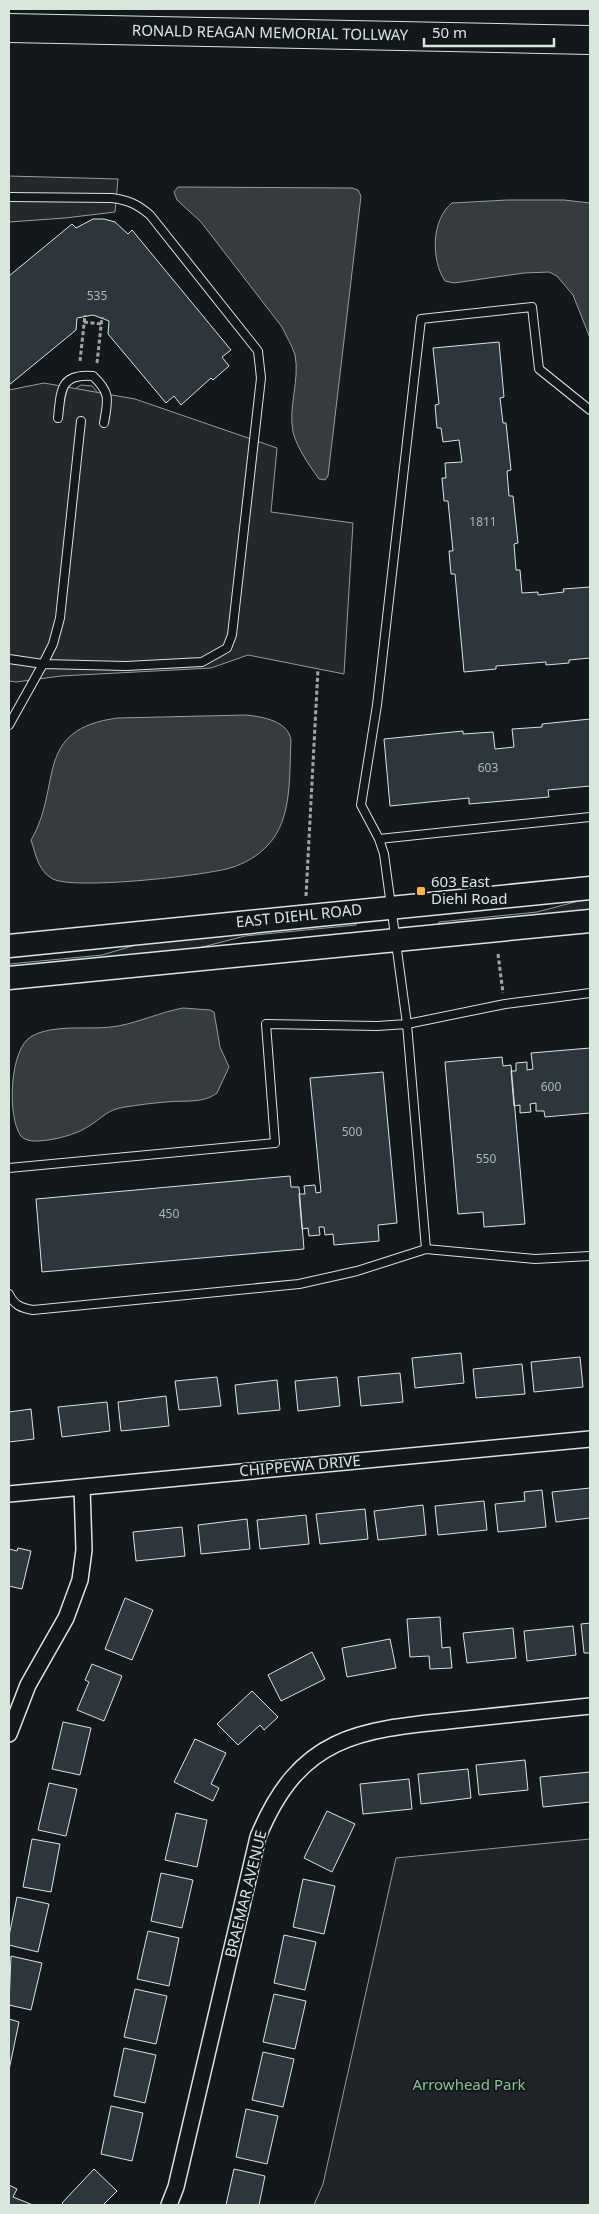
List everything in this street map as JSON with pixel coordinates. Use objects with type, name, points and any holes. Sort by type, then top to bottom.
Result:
[{"type":"highway","name":"RONALD REAGAN MEMORIAL TOLLWAY","points":[[9,28],[590,40]]},
{"type":"street","name":"EAST DIEHL ROAD","points":[[9,946],[590,888]]},
{"type":"street","points":[[9,978],[590,921]]},
{"type":"street","name":"CHIPPEWA DRIVE","points":[[9,1494],[590,1439]]},
{"type":"street","points":[[9,1734],[28,1685],[66,1618],[80,1580],[84,1550],[82,1487]]},
{"type":"street","name":"BRAEMAR AVENUE","points":[[169,2205],[176,2187],[258,1836],[269,1810],[292,1778],[318,1755],[339,1742],[359,1734],[393,1726],[590,1706]]},
{"type":"lane","points":[[9,197],[112,198],[136,204],[150,215],[251,341],[258,351],[261,361],[261,378],[232,634],[227,648],[202,662],[126,666],[43,664],[9,659]]},
{"type":"lane","points":[[426,1249],[398,940],[384,854],[379,839],[361,805],[376,705],[421,319],[532,307],[539,369],[590,410]]},
{"type":"lane","points":[[58,418],[61,393],[66,382],[77,374],[93,376],[102,385],[108,396],[104,423]]},
{"type":"lane","points":[[9,725],[54,644],[62,604],[81,421]]},
{"type":"lane","points":[[379,839],[590,817]]},
{"type":"lane","points":[[9,1168],[275,1143],[266,1024],[377,1026],[407,1024],[505,1004],[590,993]]},
{"type":"lane","points":[[9,1294],[13,1302],[22,1308],[33,1310],[299,1284],[357,1271],[426,1249],[535,1260],[590,1256]]},
{"type":"path","points":[[80,361],[85,315]]},
{"type":"path","points":[[97,363],[102,317]]},
{"type":"path","points":[[84,322],[101,324]]},
{"type":"path","points":[[306,896],[318,669]]},
{"type":"path","points":[[498,954],[504,998]]},
{"type":"green space","points":[[81,385],[92,386],[99,394],[75,389]]},
{"type":"green space","points":[[590,898],[590,911],[438,926],[439,922],[537,912]]},
{"type":"green space","points":[[356,920],[356,925],[245,936],[187,951],[9,969],[9,964],[102,955],[149,941]]},
{"type":"green space","name":"Arrowhead Park","points":[[590,1839],[590,2205],[314,2205],[323,2184],[396,1858]]},
{"type":"shaded area","points":[[9,176],[118,179],[115,212],[9,222]]},
{"type":"shaded area","points":[[178,187],[352,188],[358,190],[361,196],[328,476],[325,480],[319,479],[311,468],[300,450],[293,432],[292,413],[296,364],[295,355],[282,327],[201,222],[177,200],[174,192]]},
{"type":"shaded area","points":[[507,200],[564,200],[590,203],[590,338],[573,295],[557,276],[549,272],[524,273],[454,283],[445,281],[437,262],[435,240],[440,219],[445,210],[452,203]]},
{"type":"shaded area","points":[[44,383],[135,399],[277,448],[271,512],[353,523],[344,674],[248,655],[211,668],[61,676],[16,682],[9,681],[9,390]]},
{"type":"shaded area","points":[[247,715],[280,724],[285,728],[291,740],[286,809],[276,834],[260,853],[246,862],[230,868],[194,875],[139,881],[65,882],[53,879],[44,872],[38,862],[31,840],[46,800],[54,763],[61,747],[73,734],[91,724],[118,718]]},
{"type":"shaded area","points":[[183,1008],[214,1012],[220,1047],[229,1067],[217,1093],[206,1099],[119,1108],[109,1112],[84,1129],[58,1138],[34,1141],[27,1140],[21,1136],[14,1114],[12,1100],[13,1084],[19,1054],[24,1043],[32,1036],[63,1028],[118,1026]]},
{"type":"building","points":[[93,219],[115,222],[128,234],[132,230],[231,350],[222,357],[229,366],[213,380],[211,378],[181,405],[174,396],[166,403],[108,334],[109,321],[93,315],[77,318],[76,330],[9,385],[9,276],[72,224],[76,228]]},
{"type":"building","points":[[499,342],[504,397],[500,398],[503,423],[506,423],[511,470],[507,471],[509,496],[513,496],[518,543],[514,544],[516,570],[520,570],[522,593],[538,592],[538,595],[564,592],[563,589],[590,587],[590,658],[569,660],[569,663],[546,665],[546,662],[496,666],[496,669],[464,672],[455,574],[451,574],[449,551],[453,551],[448,501],[444,501],[442,478],[446,478],[445,463],[462,462],[459,440],[443,442],[441,428],[437,428],[435,405],[439,404],[433,348]]},
{"type":"building","points":[[590,719],[590,786],[548,790],[549,797],[469,804],[469,798],[390,806],[384,739],[463,731],[463,734],[493,732],[495,749],[514,747],[512,729],[542,727],[542,724]]},
{"type":"building","points":[[590,1048],[590,1113],[545,1117],[544,1111],[536,1111],[536,1103],[530,1104],[531,1112],[520,1113],[520,1105],[514,1106],[511,1071],[516,1071],[516,1063],[527,1062],[527,1070],[533,1069],[531,1053]]},
{"type":"building","points":[[502,1057],[503,1066],[511,1065],[525,1224],[484,1227],[483,1212],[458,1214],[445,1062]]},
{"type":"building","points":[[383,1072],[397,1223],[378,1225],[379,1241],[334,1245],[333,1234],[325,1235],[324,1227],[319,1227],[320,1235],[309,1236],[308,1228],[302,1229],[299,1194],[305,1194],[304,1186],[315,1185],[316,1193],[321,1192],[310,1078]]},
{"type":"building","points":[[290,1176],[291,1187],[299,1187],[304,1249],[42,1272],[36,1199]]},
{"type":"building","points":[[461,1353],[464,1383],[415,1388],[412,1358]]},
{"type":"building","points":[[580,1357],[583,1387],[534,1392],[531,1362]]},
{"type":"building","points":[[522,1364],[525,1394],[476,1398],[473,1369]]},
{"type":"building","points":[[400,1373],[403,1402],[361,1406],[358,1377]]},
{"type":"building","points":[[217,1377],[221,1406],[179,1410],[175,1381]]},
{"type":"building","points":[[337,1377],[340,1406],[298,1411],[295,1381]]},
{"type":"building","points":[[277,1380],[280,1410],[238,1414],[235,1385]]},
{"type":"building","points":[[166,1396],[169,1426],[121,1431],[118,1402]]},
{"type":"building","points":[[107,1402],[110,1431],[62,1437],[58,1407]]},
{"type":"building","points":[[31,1409],[34,1439],[9,1442],[9,1412]]},
{"type":"building","points":[[590,1488],[590,1518],[556,1522],[552,1492]]},
{"type":"building","points":[[542,1490],[546,1527],[498,1532],[495,1504],[525,1501],[524,1492]]},
{"type":"building","points":[[484,1501],[487,1530],[438,1535],[435,1506]]},
{"type":"building","points":[[423,1505],[426,1535],[378,1540],[374,1511]]},
{"type":"building","points":[[365,1509],[368,1539],[320,1544],[316,1514]]},
{"type":"building","points":[[306,1515],[309,1544],[260,1549],[257,1520]]},
{"type":"building","points":[[247,1519],[250,1549],[201,1554],[198,1525]]},
{"type":"building","points":[[182,1527],[185,1556],[136,1561],[133,1532]]},
{"type":"building","points":[[18,1548],[31,1551],[22,1589],[9,1586],[9,1549],[17,1551]]},
{"type":"building","points":[[125,1598],[153,1610],[132,1660],[105,1649]]},
{"type":"building","points":[[440,1617],[442,1648],[450,1647],[452,1668],[430,1669],[429,1656],[410,1657],[407,1619]]},
{"type":"building","points":[[590,1623],[590,1653],[584,1653],[581,1624]]},
{"type":"building","points":[[573,1626],[576,1655],[527,1661],[524,1631]]},
{"type":"building","points":[[513,1628],[516,1658],[467,1663],[463,1633]]},
{"type":"building","points":[[390,1639],[396,1668],[347,1677],[342,1648]]},
{"type":"building","points":[[312,1652],[325,1679],[281,1701],[268,1675]]},
{"type":"building","points":[[92,1664],[122,1676],[104,1721],[77,1710],[89,1682],[85,1680]]},
{"type":"building","points":[[252,1691],[278,1717],[264,1730],[260,1725],[238,1745],[217,1724]]},
{"type":"building","points":[[63,1722],[91,1728],[80,1775],[52,1769]]},
{"type":"building","points":[[195,1739],[226,1753],[211,1784],[219,1788],[213,1801],[174,1782]]},
{"type":"building","points":[[525,1760],[528,1790],[479,1795],[476,1765]]},
{"type":"building","points":[[468,1769],[471,1798],[421,1804],[418,1774]]},
{"type":"building","points":[[590,1772],[590,1802],[543,1807],[540,1777]]},
{"type":"building","points":[[409,1779],[412,1809],[363,1814],[360,1784]]},
{"type":"building","points":[[49,1783],[77,1789],[66,1836],[38,1830]]},
{"type":"building","points":[[327,1811],[355,1824],[332,1872],[304,1858]]},
{"type":"building","points":[[176,1813],[207,1820],[197,1867],[165,1860]]},
{"type":"building","points":[[32,1839],[60,1844],[51,1892],[23,1887]]},
{"type":"building","points":[[161,1873],[193,1880],[182,1928],[151,1921]]},
{"type":"building","points":[[303,1879],[335,1886],[324,1934],[293,1927]]},
{"type":"building","points":[[17,1897],[49,1904],[38,1952],[9,1945]]},
{"type":"building","points":[[148,1931],[179,1938],[169,1986],[137,1979]]},
{"type":"building","points":[[284,1935],[316,1942],[305,1990],[274,1983]]},
{"type":"building","points":[[11,1956],[42,1963],[31,2010],[9,2005]]},
{"type":"building","points":[[135,1989],[167,1996],[156,2044],[124,2037]]},
{"type":"building","points":[[274,1994],[306,2001],[295,2049],[263,2042]]},
{"type":"building","points":[[9,2019],[19,2022],[9,2070]]},
{"type":"building","points":[[124,2048],[156,2055],[145,2103],[114,2096]]},
{"type":"building","points":[[263,2052],[294,2059],[283,2107],[252,2100]]},
{"type":"building","points":[[111,2106],[143,2113],[132,2161],[101,2154]]},
{"type":"building","points":[[246,2109],[278,2116],[267,2164],[236,2157]]},
{"type":"building","points":[[94,2169],[117,2191],[103,2205],[64,2205],[62,2203]]},
{"type":"building","points":[[234,2169],[265,2176],[259,2205],[226,2205]]},
{"type":"building","points":[[9,2185],[17,2189],[13,2197],[33,2205],[9,2205]]},
{"type":"place","name":"603 East Diehl Road","points":[[421,891]]}]
